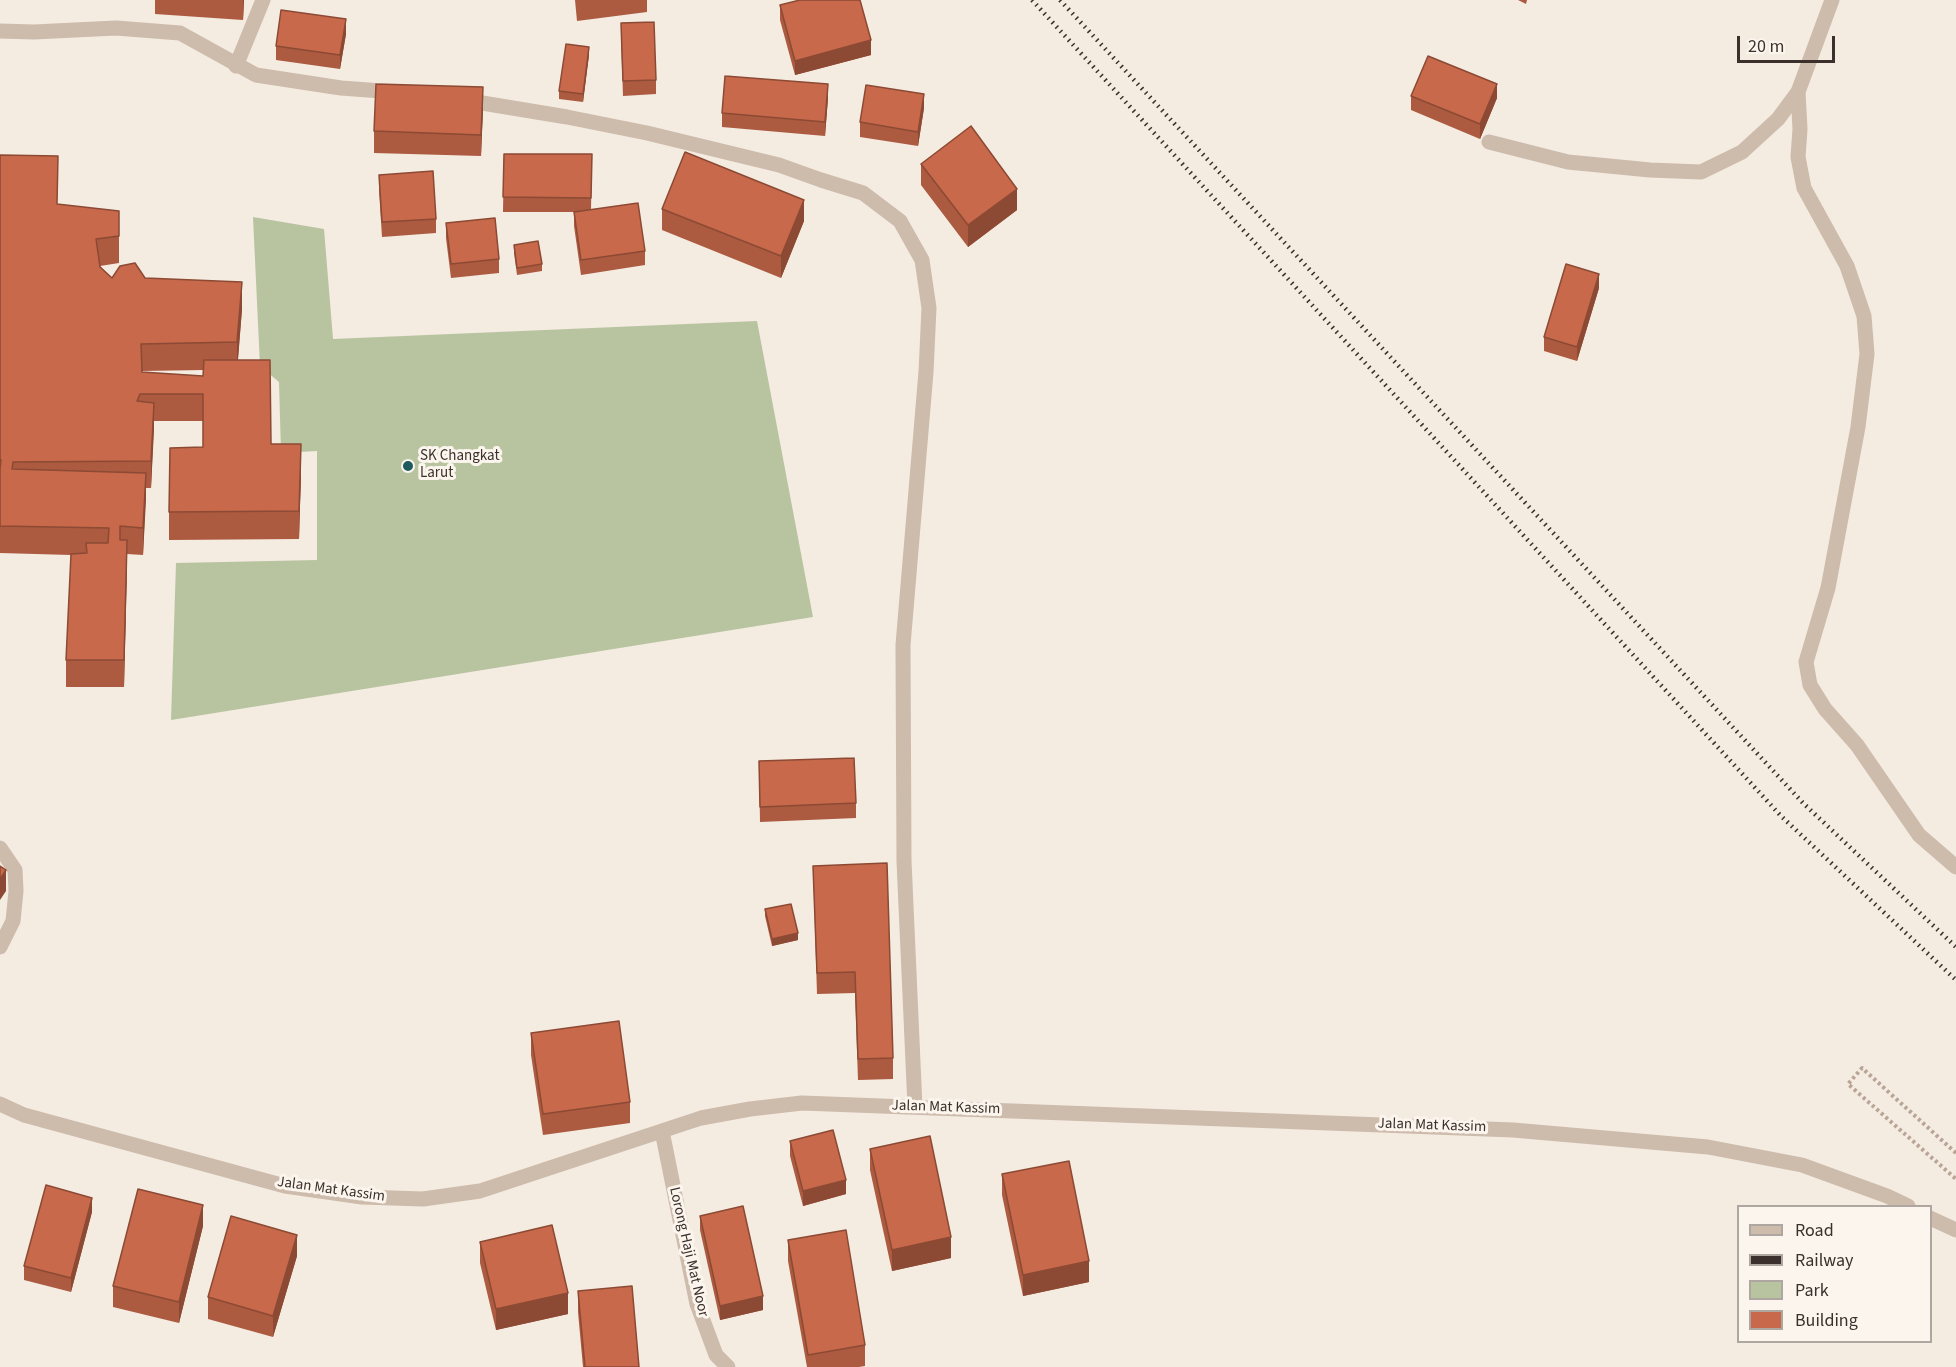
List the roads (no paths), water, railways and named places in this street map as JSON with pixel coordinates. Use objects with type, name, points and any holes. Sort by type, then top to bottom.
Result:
[{"type":"street","points":[[236,66],[263,0]]},
{"type":"street","points":[[1490,142],[1568,162],[1650,170],[1701,172],[1742,152],[1778,119],[1798,92],[1832,0]]},
{"type":"street","points":[[0,31],[34,32],[116,28],[180,33],[256,75],[293,82],[414,94]]},
{"type":"street","points":[[1798,92],[1800,129],[1798,157],[1804,188],[1847,266],[1864,316],[1867,354],[1858,427],[1828,588],[1806,662],[1810,685],[1825,710],[1857,745],[1919,835],[1956,867]]},
{"type":"street","points":[[446,98],[498,105],[647,133],[779,165],[863,193],[900,221],[922,260],[929,308],[903,645],[904,861],[915,1107]]},
{"type":"street","points":[[0,848],[15,870],[16,891],[13,921],[0,947]]},
{"type":"street","name":"Jalan Mat Kassim","points":[[0,1104],[24,1115],[285,1186],[362,1197],[423,1199],[480,1191],[700,1118],[802,1103],[1513,1130],[1708,1147],[1802,1165],[1906,1205]]},
{"type":"street","name":"Lorong Haji Mat Noor","points":[[662,1131],[697,1304],[716,1355],[728,1367]]},
{"type":"street","points":[[1932,1219],[1956,1230]]},
{"type":"railway","points":[[1032,0],[1781,816],[1956,980]]},
{"type":"railway","points":[[1060,0],[1803,803],[1956,947]]},
{"type":"place","name":"SK Changkat Larut","points":[[408,466]]}]
